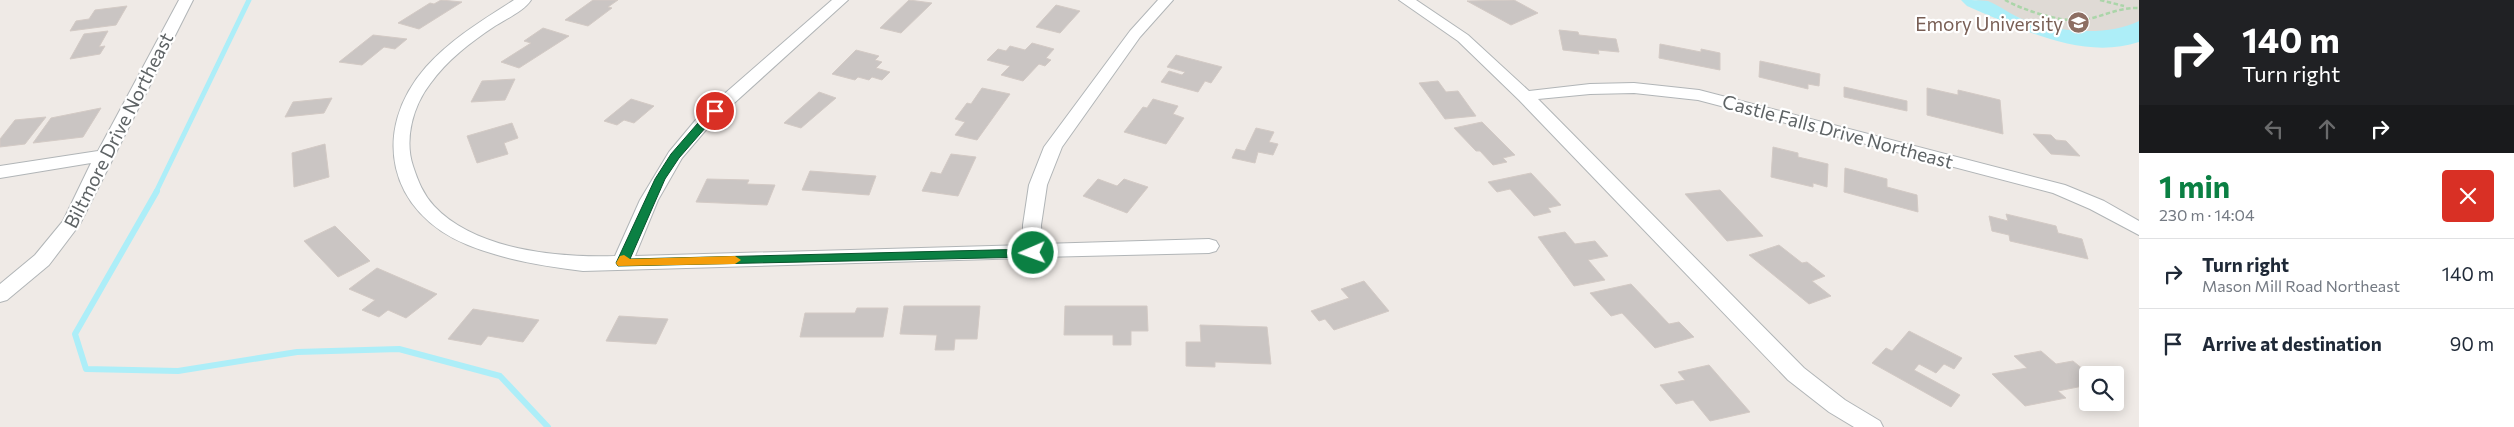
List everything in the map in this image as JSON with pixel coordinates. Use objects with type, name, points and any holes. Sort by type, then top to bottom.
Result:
[{"type":"street","name":"Biltmore Drive Northeast","points":[[0,295],[42,260],[61,239],[71,224],[104,156],[186,0]]},
{"type":"street","points":[[524,0],[457,47],[423,82],[411,101],[403,123],[400,146],[404,171],[413,192],[428,211],[451,228],[486,245],[516,255],[583,264],[1033,253],[1208,246]]},
{"type":"street","points":[[622,263],[649,200],[675,156],[705,120],[842,0]]},
{"type":"street","points":[[1033,253],[1032,225],[1038,185],[1053,147],[1135,34],[1166,0]]},
{"type":"street","points":[[1406,0],[1463,38],[1525,96],[1796,374],[1837,406],[1872,427]]},
{"type":"street","name":"Castle Falls Drive Northeast","points":[[1525,96],[1610,86],[1659,88],[1699,95],[2059,189],[2097,205],[2139,230]]},
{"type":"street","points":[[0,172],[104,156]]},
{"type":"path","points":[[2005,0],[2038,15],[2081,21],[2115,12],[2124,6]]},
{"type":"path","points":[[2100,0],[2139,8]]},
{"type":"shaded area","name":"Emory University","points":[[1976,0],[2139,0],[2139,33],[2058,34]]},
{"type":"water","points":[[1961,0],[1988,1],[2022,19],[2065,30],[2097,31],[2126,26],[2139,21],[2139,42],[2117,47],[2073,45],[2008,24],[1967,6]]},
{"type":"building","points":[[441,0],[462,2],[419,29],[398,23],[430,3],[434,4]]},
{"type":"building","points":[[593,0],[618,0],[608,7],[612,8],[588,26],[565,20]]},
{"type":"building","points":[[909,0],[932,3],[901,33],[880,28]]},
{"type":"building","points":[[1514,0],[1538,13],[1511,25],[1467,1]]},
{"type":"building","points":[[1056,5],[1080,11],[1060,33],[1036,27]]},
{"type":"building","points":[[127,6],[116,25],[70,31],[76,21],[89,19],[95,10]]},
{"type":"building","points":[[543,28],[569,36],[519,68],[501,62],[531,43],[524,41]]},
{"type":"building","points":[[1559,30],[1578,32],[1579,35],[1616,39],[1619,52],[1598,50],[1599,54],[1563,50]]},
{"type":"building","points":[[108,31],[99,47],[105,46],[100,54],[70,59],[84,34]]},
{"type":"building","points":[[373,35],[407,39],[395,49],[384,47],[362,65],[339,62]]},
{"type":"building","points":[[1032,43],[1054,49],[1046,58],[1051,60],[1045,66],[1039,64],[1023,81],[1001,75],[1010,66],[987,60],[998,49],[1006,51],[1010,46],[1025,50]]},
{"type":"building","points":[[1660,44],[1701,52],[1701,49],[1720,53],[1720,70],[1659,58]]},
{"type":"building","points":[[856,50],[879,56],[875,60],[882,62],[876,68],[890,72],[882,80],[872,77],[869,80],[858,77],[855,80],[832,74]]},
{"type":"building","points":[[1176,55],[1222,67],[1211,83],[1205,81],[1198,92],[1161,82],[1169,71],[1182,75],[1185,72],[1167,67]]},
{"type":"building","points":[[1760,61],[1820,74],[1819,86],[1808,84],[1808,89],[1759,77]]},
{"type":"building","points":[[515,79],[505,100],[471,102],[482,81]]},
{"type":"building","points":[[1438,81],[1446,92],[1458,91],[1476,116],[1445,119],[1419,83]]},
{"type":"building","points":[[1844,87],[1907,101],[1907,111],[1844,97]]},
{"type":"building","points":[[982,88],[1010,94],[977,140],[955,135],[965,122],[955,119],[967,103],[971,104]]},
{"type":"building","points":[[1927,88],[1958,95],[1958,90],[2000,100],[2003,134],[1927,115]]},
{"type":"building","points":[[819,92],[836,98],[801,128],[784,123]]},
{"type":"building","points":[[332,98],[324,113],[285,117],[293,102]]},
{"type":"building","points":[[631,99],[654,106],[634,123],[624,120],[617,125],[604,121]]},
{"type":"building","points":[[1153,99],[1178,106],[1173,114],[1184,118],[1166,144],[1124,132],[1143,107],[1147,108]]},
{"type":"building","points":[[101,108],[83,137],[33,143],[51,118]]},
{"type":"building","points":[[46,117],[25,144],[0,147],[0,139],[15,120]]},
{"type":"building","points":[[1482,122],[1515,155],[1503,158],[1507,162],[1493,165],[1480,151],[1476,151],[1454,128]]},
{"type":"building","points":[[512,123],[518,138],[504,143],[508,154],[477,163],[467,136]]},
{"type":"building","points":[[1256,128],[1274,132],[1269,142],[1278,144],[1273,155],[1258,152],[1255,163],[1232,158],[1236,149],[1245,151]]},
{"type":"building","points":[[2033,134],[2051,135],[2056,140],[2066,141],[2080,156],[2051,154]]},
{"type":"building","points":[[325,144],[329,177],[294,187],[292,153]]},
{"type":"building","points":[[1773,147],[1798,153],[1798,157],[1828,164],[1827,187],[1813,183],[1813,187],[1771,177]]},
{"type":"building","points":[[951,154],[976,157],[958,196],[922,191],[931,172],[941,174]]},
{"type":"building","points":[[1845,168],[1887,179],[1887,187],[1917,195],[1918,212],[1844,192]]},
{"type":"building","points":[[810,171],[876,176],[869,195],[802,190]]},
{"type":"building","points":[[1531,173],[1561,205],[1548,208],[1551,212],[1534,216],[1510,189],[1497,192],[1488,182]]},
{"type":"building","points":[[707,179],[749,180],[747,184],[775,185],[767,205],[696,202]]},
{"type":"building","points":[[1098,179],[1117,186],[1124,179],[1148,187],[1127,213],[1083,196]]},
{"type":"building","points":[[1720,190],[1763,236],[1727,241],[1685,194]]},
{"type":"building","points":[[2006,214],[2056,226],[2058,233],[2082,239],[2088,259],[2010,241],[2009,235],[1992,231],[1989,216],[2008,221]]},
{"type":"building","points":[[335,226],[370,261],[338,277],[304,241]]},
{"type":"building","points":[[1565,232],[1575,244],[1595,241],[1608,256],[1588,260],[1605,280],[1574,286],[1538,237]]},
{"type":"building","points":[[1779,245],[1802,263],[1807,262],[1825,276],[1812,281],[1831,296],[1809,304],[1749,255]]},
{"type":"building","points":[[377,268],[437,294],[406,318],[388,310],[379,317],[362,310],[375,300],[349,289]]},
{"type":"building","points":[[1364,281],[1389,311],[1334,330],[1325,319],[1319,321],[1311,311],[1349,298],[1341,289]]},
{"type":"building","points":[[1631,284],[1669,324],[1679,322],[1694,337],[1655,348],[1622,313],[1611,316],[1590,293]]},
{"type":"building","points":[[904,306],[980,306],[977,339],[955,339],[954,350],[935,350],[937,335],[900,334]]},
{"type":"building","points":[[1065,306],[1147,306],[1148,331],[1131,331],[1131,345],[1113,345],[1113,335],[1064,335]]},
{"type":"building","points":[[857,308],[888,308],[883,337],[800,337],[805,313],[855,313]]},
{"type":"building","points":[[473,309],[539,320],[523,342],[488,336],[481,345],[448,339]]},
{"type":"building","points":[[619,316],[668,319],[656,344],[606,341]]},
{"type":"building","points":[[1200,325],[1267,327],[1271,364],[1215,362],[1215,367],[1186,366],[1186,342],[1201,342]]},
{"type":"building","points":[[1909,331],[1962,358],[1954,369],[1944,364],[1936,373],[1919,364],[1914,370],[1960,395],[1951,407],[1872,363],[1886,348],[1892,351]]},
{"type":"building","points":[[2041,351],[2056,364],[2073,361],[2079,366],[2079,387],[2058,391],[2066,398],[2025,406],[1992,374],[2027,368],[2014,356]]},
{"type":"building","points":[[1709,365],[1750,412],[1710,421],[1693,400],[1676,404],[1660,385],[1685,380],[1678,372]]},
{"type":"waterway","points":[[156,192],[249,0]]},
{"type":"waterway","points":[[157,191],[75,334],[86,369],[178,371],[297,352],[399,349],[500,376],[548,427]]},
{"type":"slow traffic","points":[[624,259],[622,263],[735,260]]},
{"type":"place","name":"Emory University","points":[[2079,23]]},
{"type":"route","points":[[715,111],[675,156],[660,179],[622,263],[1033,253]]}]
